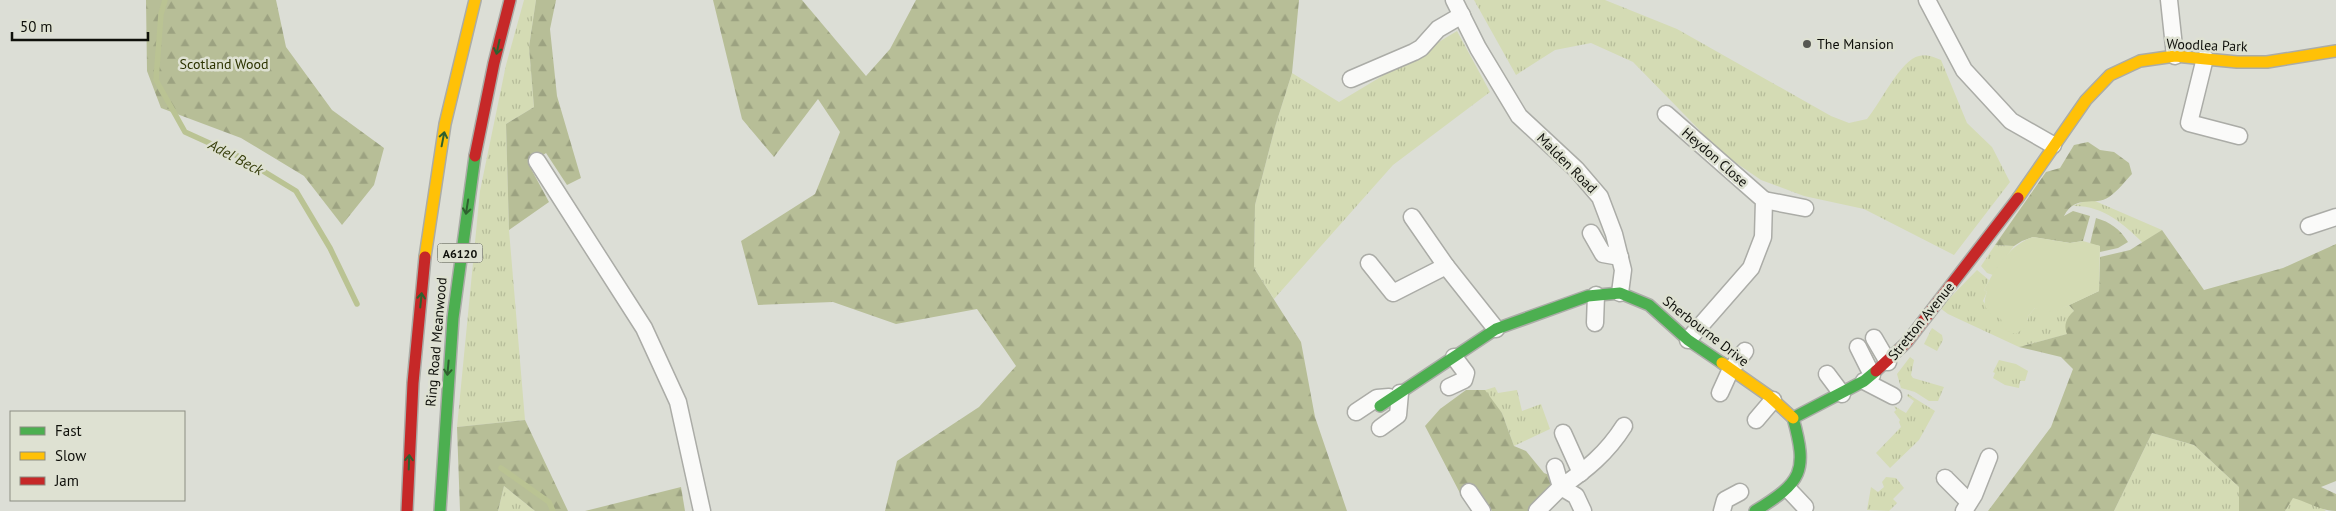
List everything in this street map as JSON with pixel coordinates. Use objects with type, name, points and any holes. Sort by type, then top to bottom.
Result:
[{"type":"main road","name":"Ring Road Meanwood","points":[[407,511],[410,413],[424,272],[442,140],[475,0]]},
{"type":"main road","name":"Ring Road Meanwood","points":[[440,511],[443,434],[456,282],[476,151],[510,0]]},
{"type":"main road","name":"Woodlea Park","points":[[2053,145],[2086,100],[2110,75],[2140,61],[2175,56],[2267,62],[2336,52]]},
{"type":"main road","name":"Stretton Avenue","points":[[1793,418],[1842,394],[1868,378],[1888,362],[1907,342],[2006,215],[2053,145]]},
{"type":"main road","name":"Sherbourne Drive","points":[[1390,398],[1496,329],[1543,314],[1588,296],[1620,293],[1649,305],[1688,340],[1773,400],[1793,418]]},
{"type":"main road","points":[[1755,511],[1775,506],[1789,490],[1800,472],[1802,450],[1793,418]]},
{"type":"street","points":[[1927,0],[1964,70],[2011,121],[2053,145]]},
{"type":"street","points":[[2169,0],[2175,56]]},
{"type":"street","points":[[1351,79],[1421,48],[1458,7]]},
{"type":"street","name":"Malden Road","points":[[1458,7],[1478,48],[1519,116],[1576,169],[1600,197],[1623,270],[1620,293]]},
{"type":"street","points":[[2205,58],[2189,123],[2239,136]]},
{"type":"street","name":"Heydon Close","points":[[1666,114],[1764,200]]},
{"type":"street","points":[[537,161],[644,328],[678,402],[702,511]]},
{"type":"street","points":[[1688,340],[1751,268],[1763,237],[1764,200],[1805,208]]},
{"type":"street","points":[[1412,217],[1446,266],[1496,329]]},
{"type":"street","points":[[2309,226],[2336,217]]},
{"type":"street","points":[[1591,233],[1603,254],[1620,256]]},
{"type":"street","points":[[1369,263],[1393,293],[1446,266]]},
{"type":"street","points":[[1595,323],[1596,295]]},
{"type":"street","points":[[1874,338],[1888,362]]},
{"type":"street","points":[[1858,347],[1868,378],[1893,396]]},
{"type":"street","points":[[1720,393],[1730,371],[1745,351]]},
{"type":"street","points":[[1449,387],[1464,380],[1466,373],[1454,357]]},
{"type":"street","points":[[1827,374],[1842,394]]},
{"type":"street","points":[[1356,412],[1378,398],[1390,398],[1398,415],[1380,428]]},
{"type":"street","points":[[1756,420],[1773,400]]},
{"type":"street","points":[[1537,511],[1561,487],[1581,473],[1611,446],[1624,426]]},
{"type":"street","points":[[1563,433],[1581,473]]},
{"type":"street","points":[[1945,478],[1967,507],[1989,456]]},
{"type":"street","points":[[1555,467],[1561,487],[1576,496],[1583,511]]},
{"type":"street","points":[[1789,490],[1805,507]]},
{"type":"street","points":[[1722,511],[1725,500],[1740,492]]},
{"type":"green space","name":"Scotland Wood","points":[[146,0],[276,0],[286,47],[332,110],[384,148],[374,185],[342,225],[304,176],[241,138],[161,108],[147,71]]},
{"type":"green space","points":[[524,0],[536,0],[529,47],[534,107],[506,124],[509,230],[525,420],[457,427],[480,191],[506,65]]},
{"type":"green space","points":[[536,0],[556,0],[550,29],[557,96],[581,178],[567,185],[546,153],[529,165],[549,202],[509,230],[506,124],[534,107],[529,47]]},
{"type":"green space","points":[[713,0],[802,0],[866,76],[890,49],[916,0],[1299,0],[1292,73],[1275,127],[1255,205],[1254,268],[1301,342],[1315,417],[1347,511],[885,511],[897,461],[979,407],[1016,366],[977,309],[896,324],[833,302],[758,305],[741,241],[815,194],[840,132],[818,99],[774,157],[742,119]]},
{"type":"green space","points":[[1474,0],[1605,0],[1677,29],[1831,116],[1849,123],[1867,119],[1898,73],[1912,59],[1922,55],[1933,57],[1941,60],[1967,123],[1992,147],[2010,182],[1954,255],[1864,209],[1804,196],[1761,180],[1723,154],[1633,62],[1591,43],[1555,50],[1516,75]]},
{"type":"green space","points":[[1457,31],[1490,92],[1393,165],[1274,299],[1254,268],[1255,205],[1275,127],[1292,73],[1339,102]]},
{"type":"green space","points":[[2088,142],[2100,150],[2114,152],[2129,163],[2132,174],[2104,200],[2080,203],[2069,209],[2064,216],[2073,211],[2090,216],[2083,241],[2070,243],[2033,237],[2014,246],[1995,245],[2046,172],[2060,168],[2074,145]]},
{"type":"green space","points":[[2087,200],[2095,201],[2162,230],[2143,243],[2128,229],[2103,212],[2073,206]]},
{"type":"green space","points":[[2096,218],[2106,222],[2122,233],[2128,242],[2118,248],[2100,252],[2100,246],[2090,244]]},
{"type":"green space","points":[[2162,230],[2204,290],[2283,268],[2336,244],[2336,481],[2321,487],[2336,494],[2336,511],[2320,508],[2293,498],[2285,511],[2239,511],[2239,487],[2194,445],[2152,433],[2114,511],[1988,511],[2051,427],[2073,369],[2061,357],[2019,347],[2067,334],[2066,321],[2074,311],[2069,305],[2099,291],[2100,257],[2130,250]]},
{"type":"green space","points":[[2033,237],[2070,243],[2083,241],[2100,246],[2099,291],[2059,310],[2049,312],[2035,308],[2028,316],[2027,326],[2016,334],[2006,329],[2001,319],[1986,309],[1985,297],[1987,292],[1984,290],[1998,266],[2010,252],[2024,241]]},
{"type":"green space","points":[[1995,245],[2014,246],[1993,275],[1987,273],[1981,266]]},
{"type":"green space","points":[[1977,270],[1989,280],[1984,290],[1987,292],[1983,301],[1997,316],[2007,319],[2028,320],[2028,316],[2035,308],[2055,310],[2069,305],[2074,311],[2068,334],[2019,347],[1948,314],[1940,308]]},
{"type":"green space","points":[[1932,328],[1942,335],[1943,340],[1937,351],[1924,344]]},
{"type":"green space","points":[[1910,357],[1914,360],[1911,375],[1913,378],[1944,387],[1938,401],[1929,401],[1915,392],[1901,388],[1897,374]]},
{"type":"green space","points":[[1999,360],[2016,364],[2028,371],[2025,381],[2020,381],[2019,388],[2005,385],[1993,378],[1995,373],[1993,372]]},
{"type":"green space","points":[[1495,387],[1498,393],[1517,390],[1522,411],[1541,404],[1550,429],[1514,446],[1502,413],[1482,391]]},
{"type":"green space","points":[[1466,390],[1485,390],[1502,413],[1514,446],[1526,451],[1544,473],[1552,476],[1551,490],[1532,511],[1492,511],[1483,501],[1461,495],[1425,426],[1440,409]]},
{"type":"green space","points":[[1908,394],[1935,411],[1919,440],[1890,468],[1876,453],[1901,427],[1900,420],[1894,412],[1896,410],[1894,406],[1906,413],[1914,401],[1907,396]]},
{"type":"green space","points":[[525,420],[568,511],[535,511],[504,486],[498,511],[460,511],[457,427]]},
{"type":"green space","points":[[2152,433],[2194,445],[2239,487],[2239,511],[2114,511]]},
{"type":"green space","points":[[1886,477],[1896,478],[1904,488],[1893,499],[1897,503],[1889,511],[1867,510],[1871,487],[1878,492],[1884,487],[1882,482]]},
{"type":"green space","points":[[504,486],[535,511],[498,511]]},
{"type":"green space","points":[[681,487],[685,511],[585,511]]},
{"type":"green space","points":[[2293,497],[2321,507],[2326,511],[2285,511]]},
{"type":"waterway","name":"Adel Beck","points":[[165,0],[161,14],[156,80],[185,132],[240,157],[296,191],[330,248],[357,304]]},
{"type":"waterway","points":[[501,468],[549,502],[553,511]]},
{"type":"traffic: fast","points":[[440,511],[453,318],[475,156]]},
{"type":"traffic: fast","points":[[1380,406],[1496,329],[1588,296],[1620,293],[1649,305],[1688,340],[1722,363]]},
{"type":"traffic: fast","points":[[1755,511],[1783,492],[1792,483],[1797,474],[1800,464],[1800,451],[1793,418],[1864,381],[1876,371]]},
{"type":"traffic: slow","points":[[425,257],[445,124],[475,0]]},
{"type":"traffic: slow","points":[[2018,198],[2086,100],[2110,75],[2140,61],[2175,56],[2237,62],[2267,62],[2336,51]]},
{"type":"traffic: slow","points":[[1722,363],[1769,396],[1793,418]]},
{"type":"traffic: jam","points":[[475,156],[494,63],[510,0]]},
{"type":"traffic: jam","points":[[1876,371],[1907,342],[2018,198]]},
{"type":"traffic: jam","points":[[407,511],[413,383],[425,257]]},
{"type":"place","name":"The Mansion","points":[[1807,44]]}]
